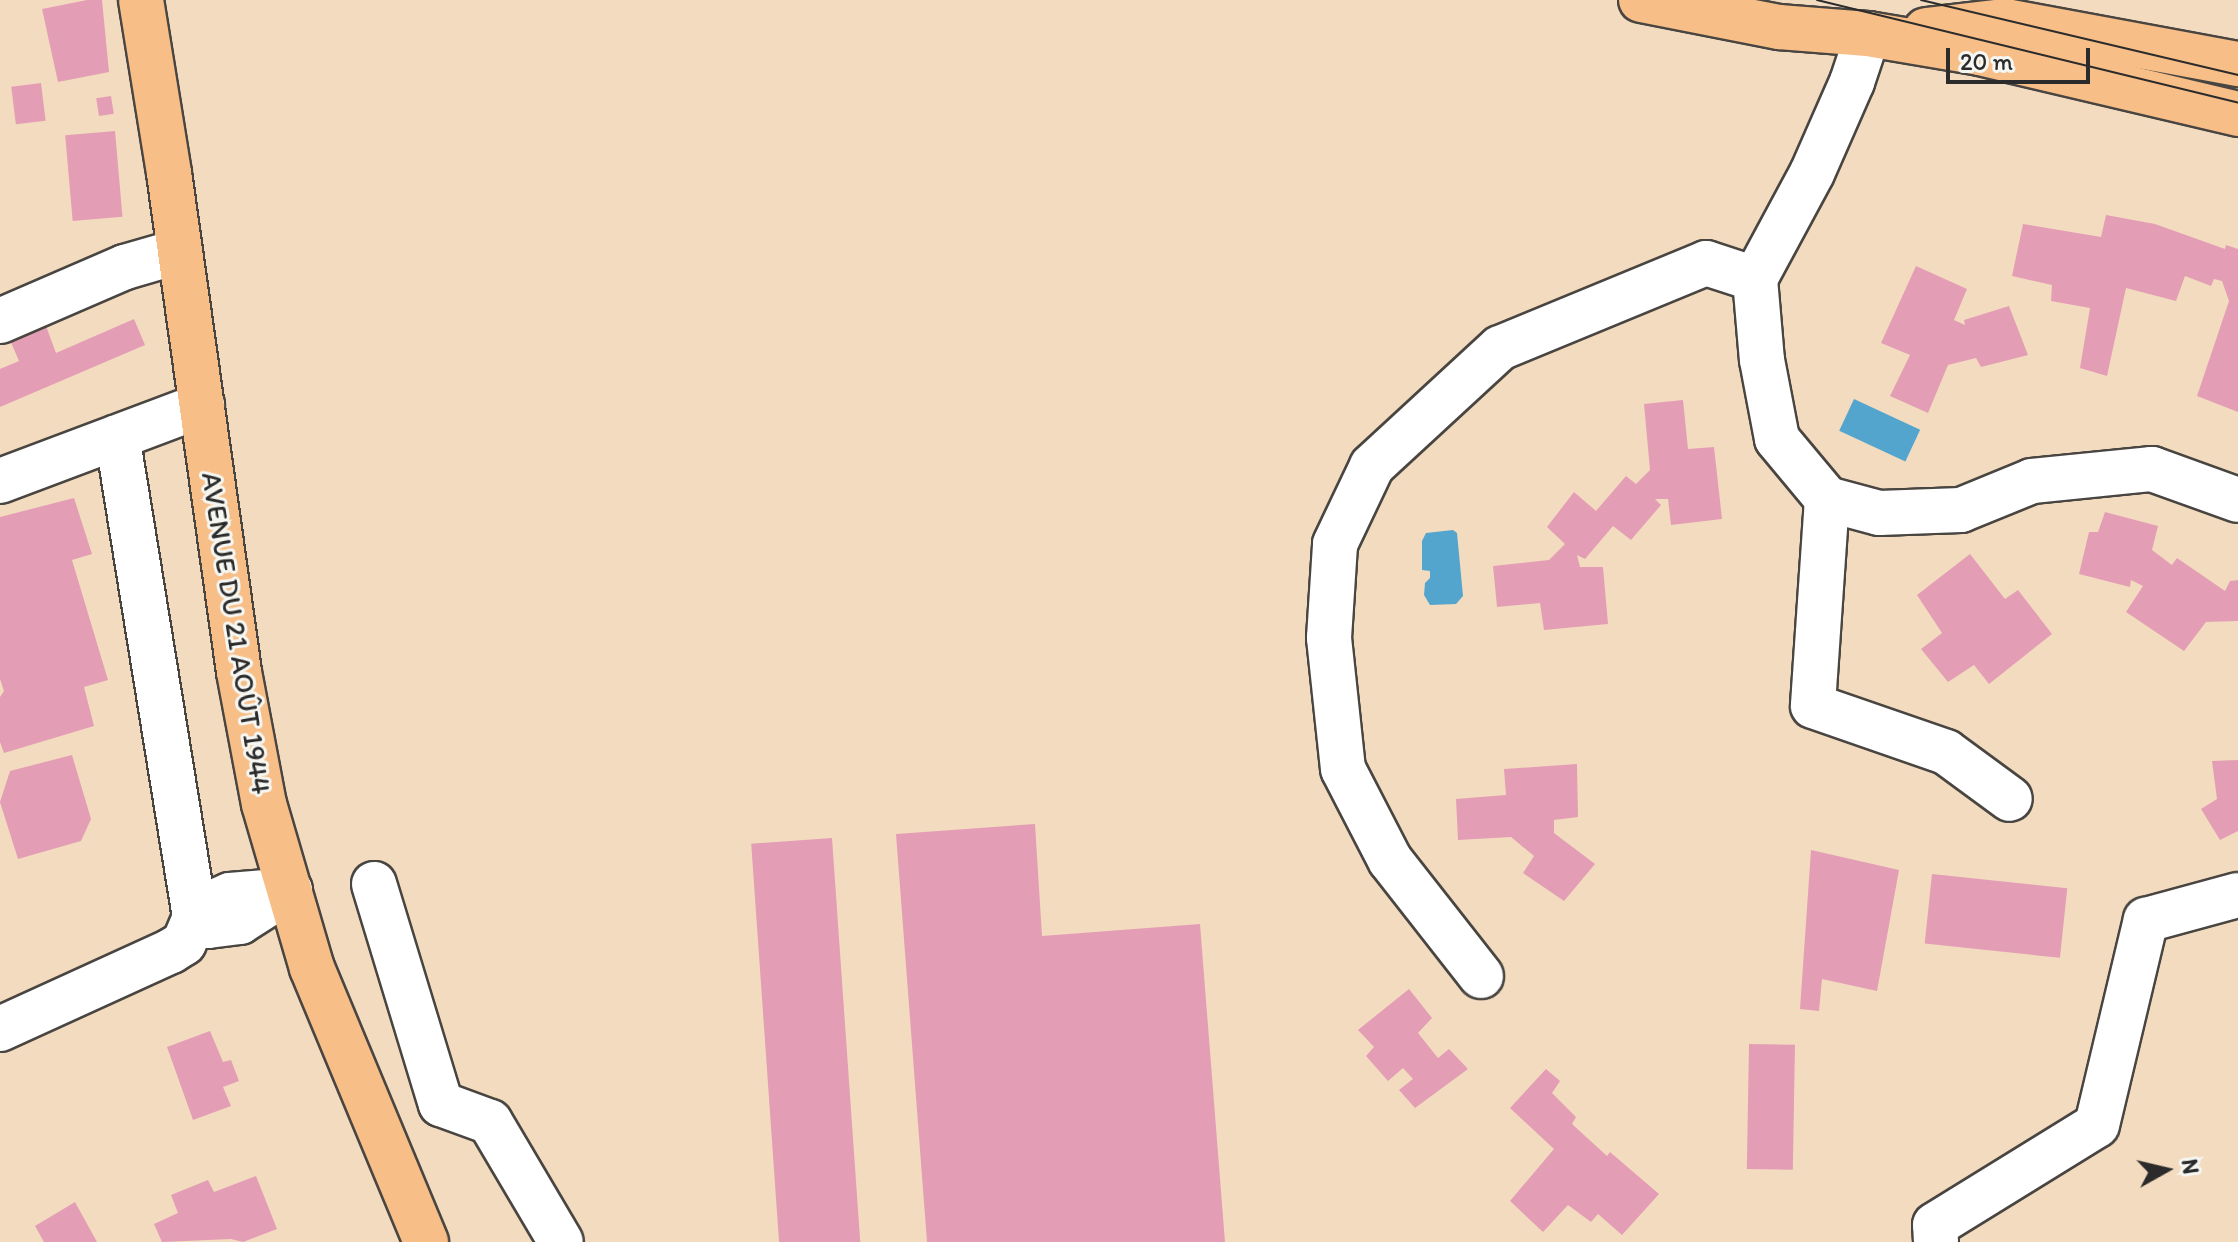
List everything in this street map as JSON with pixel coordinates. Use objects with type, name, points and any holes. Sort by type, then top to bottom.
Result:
[{"type":"main road","name":"AVENUE DU 21 AOÛT 1944","points":[[141,0],[245,701],[264,804],[312,968],[426,1242]]},
{"type":"main road","points":[[1641,0],[1779,27],[1868,34],[1980,53],[2238,114]]},
{"type":"main road","points":[[1868,34],[2005,21],[2238,64]]},
{"type":"street","points":[[1868,34],[1852,82],[1812,173],[1755,279],[1762,360],[1777,439],[1827,499],[1879,513],[1961,510],[2032,481],[2152,469],[2238,500]]},
{"type":"street","points":[[0,321],[125,267],[180,251]]},
{"type":"street","points":[[1481,976],[1390,860],[1343,769],[1329,638],[1335,544],[1372,466],[1500,348],[1706,263],[1755,279]]},
{"type":"street","points":[[0,481],[202,405]]},
{"type":"street","points":[[117,437],[195,917]]},
{"type":"street","points":[[1827,499],[1813,706],[1946,752],[2010,799]]},
{"type":"street","points":[[374,884],[441,1104],[490,1122],[561,1242]]},
{"type":"street","points":[[0,1029],[171,951],[184,943],[195,917],[214,902],[230,895],[290,890]]},
{"type":"street","points":[[1936,1242],[1935,1225],[2097,1125],[2146,920],[2238,895]]},
{"type":"water","points":[[1854,399],[1920,430],[1905,462],[1839,431]]},
{"type":"water","points":[[1453,530],[1457,533],[1463,596],[1456,604],[1430,605],[1424,595],[1430,571],[1422,570],[1422,541],[1426,533]]},
{"type":"building","points":[[102,0],[109,72],[58,82],[42,9]]},
{"type":"building","points":[[41,83],[46,121],[16,124],[11,87]]},
{"type":"building","points":[[111,96],[114,114],[99,116],[96,98]]},
{"type":"building","points":[[115,131],[122,217],[73,221],[65,135]]},
{"type":"building","points":[[2106,215],[2155,224],[2225,249],[2226,245],[2238,249],[2238,412],[2197,396],[2229,301],[2222,281],[2214,279],[2211,286],[2185,276],[2176,301],[2126,288],[2107,376],[2080,368],[2090,308],[2051,301],[2052,285],[2012,276],[2023,224],[2101,237]]},
{"type":"building","points":[[1916,266],[1967,289],[1954,320],[1965,325],[1964,320],[2009,306],[2028,355],[1981,367],[1976,358],[1948,365],[1928,413],[1890,396],[1910,355],[1881,343]]},
{"type":"building","points":[[43,318],[56,353],[134,319],[145,345],[0,407],[0,369],[19,361],[7,333]]},
{"type":"building","points":[[1683,400],[1688,449],[1714,447],[1722,519],[1671,525],[1668,499],[1655,499],[1661,505],[1631,540],[1613,526],[1585,559],[1577,555],[1580,567],[1603,567],[1608,624],[1544,630],[1540,603],[1497,607],[1493,566],[1549,560],[1565,544],[1547,527],[1574,492],[1596,511],[1626,476],[1636,484],[1650,470],[1644,404]]},
{"type":"building","points":[[74,498],[92,554],[72,560],[108,680],[84,687],[94,726],[4,753],[0,742],[0,697],[4,691],[0,679],[0,517]]},
{"type":"building","points":[[2105,512],[2158,526],[2152,550],[2172,565],[2177,558],[2225,591],[2230,581],[2238,580],[2238,621],[2206,622],[2184,651],[2126,612],[2143,586],[2131,580],[2130,587],[2079,574],[2089,532],[2098,532]]},
{"type":"building","points":[[1970,554],[2005,599],[2018,590],[2052,634],[1989,684],[1974,665],[1948,682],[1921,649],[1942,633],[1917,595]]},
{"type":"building","points":[[72,755],[91,819],[81,841],[18,859],[0,802],[10,771]]},
{"type":"building","points":[[2238,760],[2238,831],[2220,840],[2201,809],[2217,799],[2212,761]]},
{"type":"building","points":[[1577,764],[1578,817],[1554,820],[1554,833],[1595,864],[1564,901],[1523,873],[1534,856],[1511,837],[1458,840],[1456,799],[1506,795],[1504,769]]},
{"type":"building","points":[[1035,824],[1042,936],[1200,924],[1225,1242],[927,1242],[896,834]]},
{"type":"building","points":[[832,838],[860,1242],[779,1242],[751,844]]},
{"type":"building","points":[[1811,850],[1899,870],[1877,991],[1822,979],[1819,1011],[1800,1009]]},
{"type":"building","points":[[1932,874],[2067,888],[2060,958],[1925,944]]},
{"type":"building","points":[[1409,989],[1432,1018],[1418,1033],[1438,1058],[1449,1049],[1468,1069],[1415,1108],[1399,1090],[1413,1079],[1403,1068],[1388,1081],[1366,1056],[1374,1047],[1358,1030]]},
{"type":"building","points":[[210,1031],[223,1062],[231,1060],[239,1081],[223,1087],[231,1106],[193,1120],[167,1047]]},
{"type":"building","points":[[1749,1044],[1795,1045],[1793,1170],[1747,1169]]},
{"type":"building","points":[[1546,1069],[1560,1081],[1552,1093],[1576,1117],[1572,1124],[1607,1156],[1610,1152],[1659,1194],[1622,1235],[1598,1214],[1591,1222],[1568,1205],[1543,1232],[1510,1201],[1554,1149],[1510,1108]]},
{"type":"building","points":[[256,1176],[277,1229],[243,1242],[231,1239],[162,1242],[154,1224],[178,1213],[171,1195],[208,1180],[214,1192]]},
{"type":"building","points":[[75,1202],[97,1242],[44,1242],[35,1226]]},
{"type":"tram line","points":[[1817,0],[2238,103]]},
{"type":"tram line","points":[[1921,0],[2238,75]]}]
